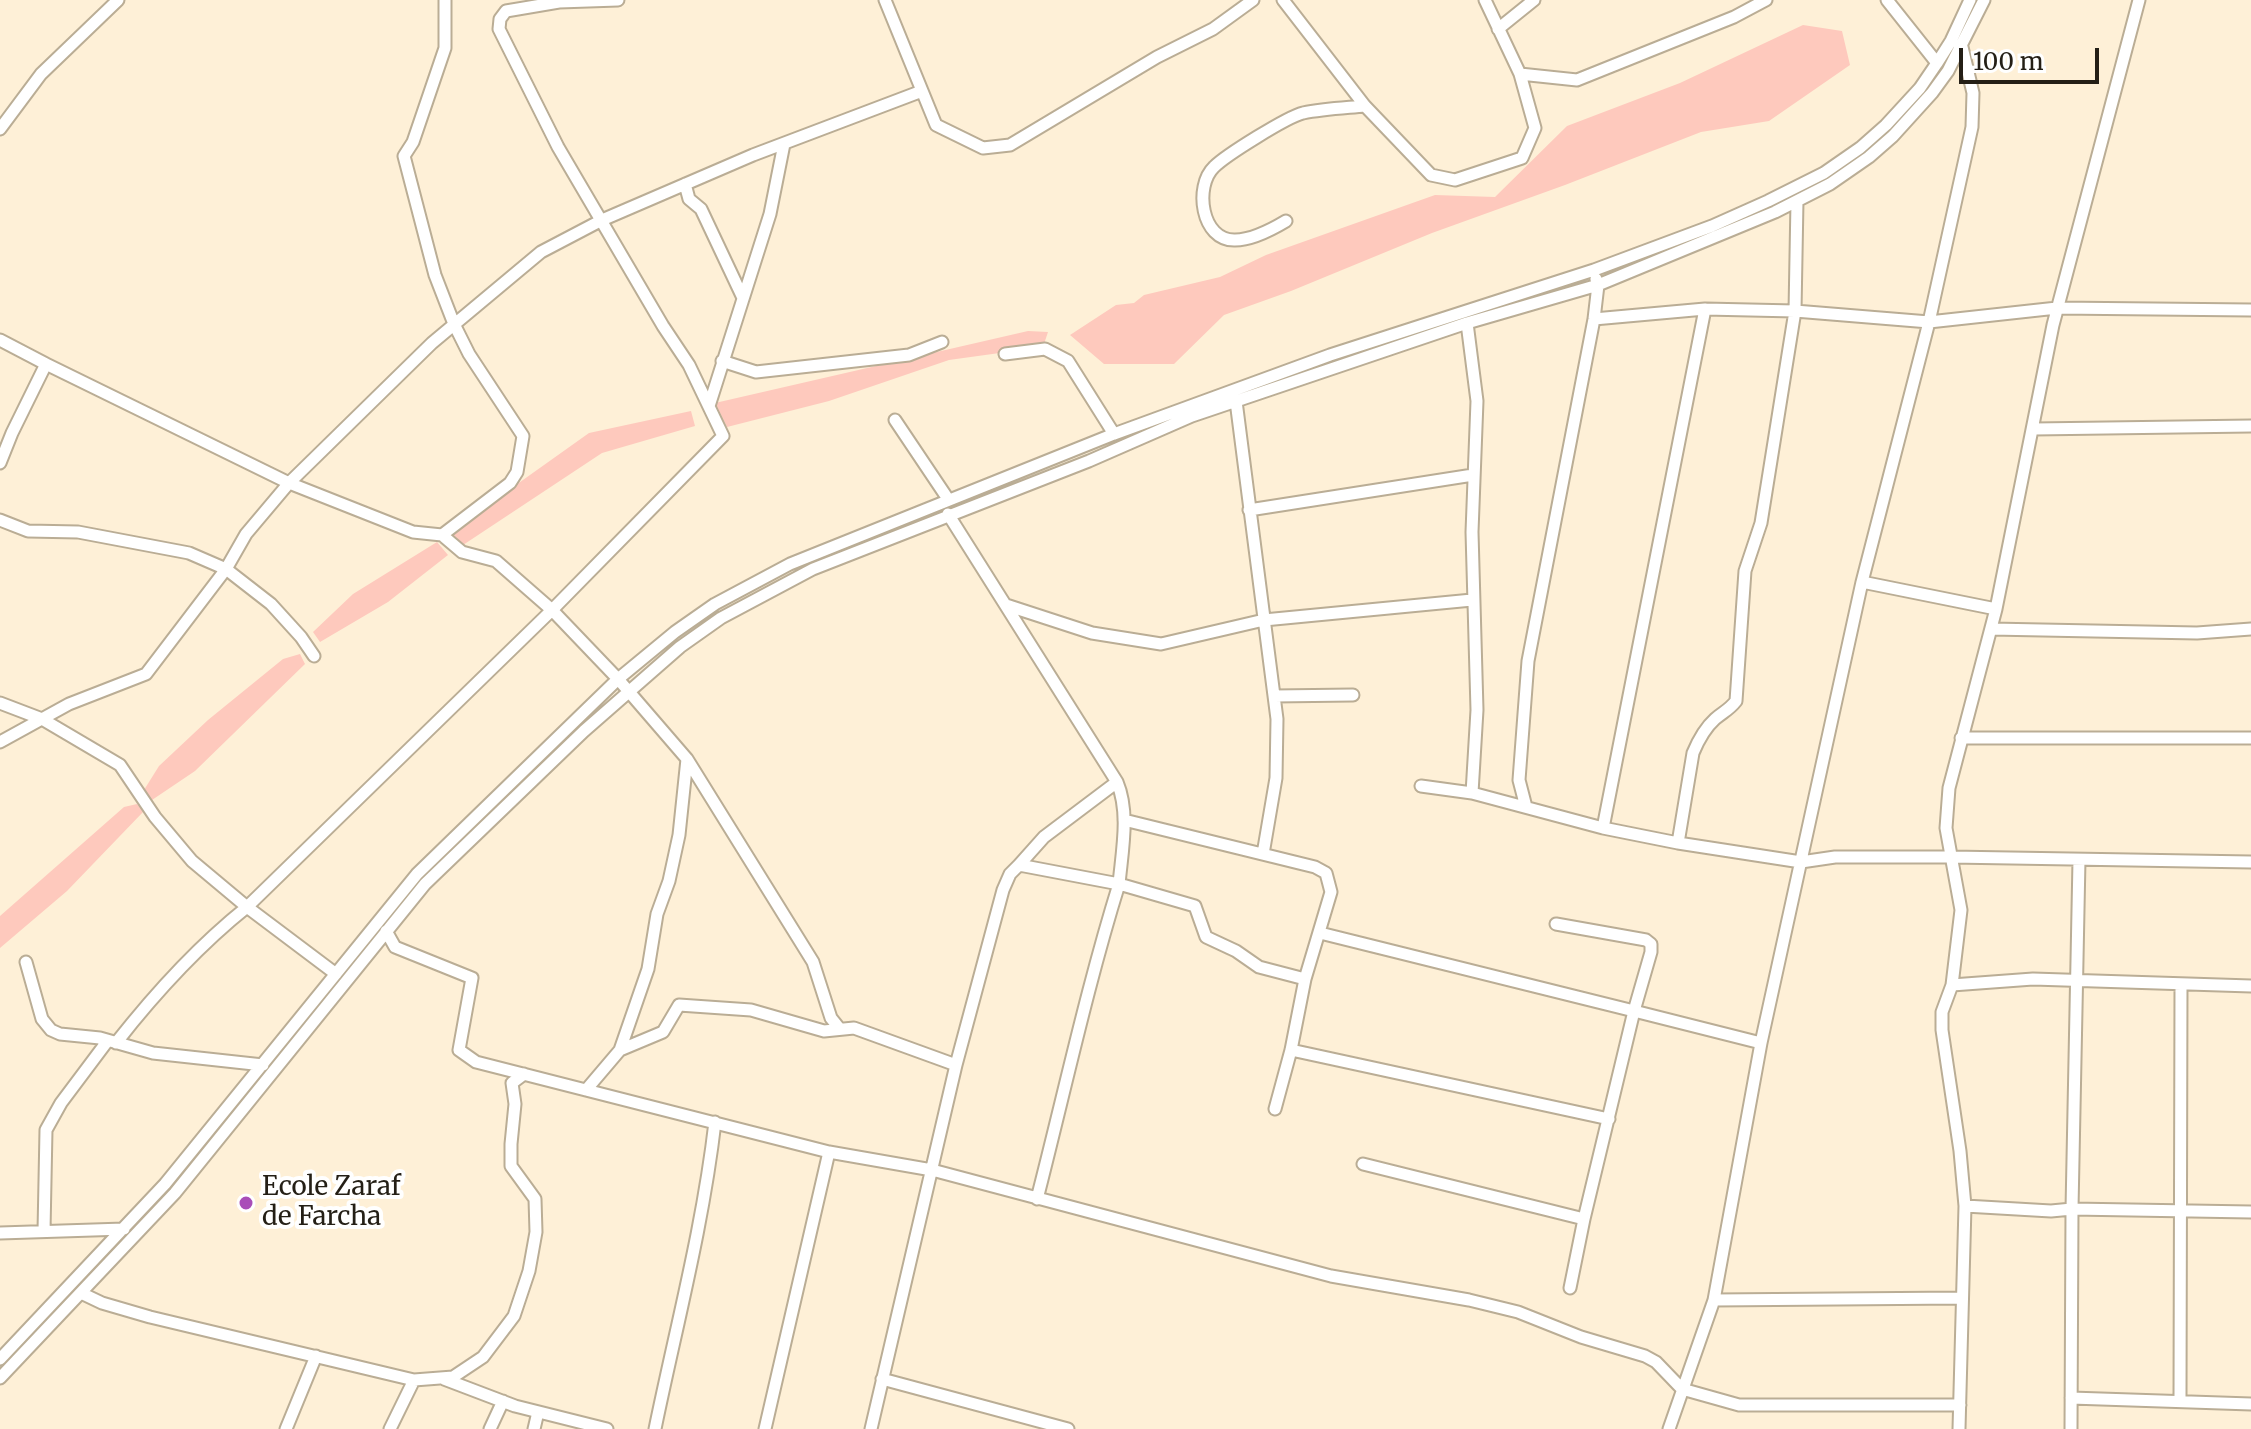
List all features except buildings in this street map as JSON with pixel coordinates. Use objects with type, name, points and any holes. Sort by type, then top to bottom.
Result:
[{"type":"street","points":[[0,129],[41,74],[118,0]]},
{"type":"street","points":[[442,535],[510,483],[517,472],[523,436],[469,354],[454,324],[435,275],[404,156],[413,142],[445,48],[445,0]]},
{"type":"street","points":[[116,1043],[153,995],[195,951],[247,907],[552,610],[723,436],[676,343],[558,147],[499,29],[500,19],[506,11],[559,2],[618,0]]},
{"type":"street","points":[[885,0],[936,125],[983,148],[1010,145],[1157,57],[1213,29],[1253,0]]},
{"type":"street","points":[[1283,0],[1365,106],[1431,175],[1455,180],[1522,158],[1535,128],[1520,74],[1485,0]]},
{"type":"street","points":[[1498,29],[1534,0]]},
{"type":"street","points":[[1520,74],[1577,80],[1734,17],[1766,0]]},
{"type":"street","points":[[1887,0],[1937,63]]},
{"type":"street","points":[[0,1359],[165,1184],[417,874],[618,679],[675,632],[754,582],[865,532],[1114,434],[1316,360],[1594,270],[1712,226],[1824,173],[1886,125],[1920,88],[1937,63],[1957,44],[1970,0]]},
{"type":"street","points":[[0,1378],[175,1193],[434,875],[584,731],[680,647],[748,603],[813,569],[1089,461],[1192,416],[1467,323],[1598,285],[1718,238],[1797,201],[1830,184],[1893,136],[1932,93],[1984,0]]},
{"type":"street","points":[[1959,1429],[1965,1206],[1942,1030],[1942,1012],[1952,985],[1961,910],[1946,828],[1949,788],[1996,609],[2057,308],[2139,0]]},
{"type":"street","points":[[1669,1429],[1714,1300],[1761,1043],[1862,582],[1929,322],[1972,127],[1973,93],[1957,44]]},
{"type":"street","points":[[0,742],[69,704],[146,674],[226,569],[246,534],[289,483],[454,324],[541,252],[602,220],[685,184],[922,91]]},
{"type":"street","points":[[1286,221],[1265,233],[1235,240],[1214,232],[1208,224],[1202,197],[1212,168],[1295,116],[1365,106]]},
{"type":"street","points":[[709,406],[770,214],[784,144]]},
{"type":"street","points":[[685,184],[689,199],[701,209],[743,298]]},
{"type":"street","points":[[1678,843],[1693,753],[1698,741],[1716,718],[1728,712],[1736,701],[1745,571],[1761,523],[1795,311],[1797,201]]},
{"type":"street","points":[[1526,807],[1519,780],[1528,661],[1594,319],[1598,285],[1594,270]]},
{"type":"street","points":[[1594,319],[1705,309],[1795,311],[1929,322],[2057,308],[2251,310]]},
{"type":"street","points":[[1603,828],[1705,309]]},
{"type":"street","points":[[1467,323],[1477,401],[1472,600],[1477,710],[1472,793]]},
{"type":"street","points":[[0,340],[289,483],[413,532],[442,535],[462,552],[496,561],[552,610],[618,679],[687,759],[813,962],[831,1018],[839,1028]]},
{"type":"street","points":[[722,361],[756,372],[909,355],[942,342]]},
{"type":"street","points":[[1005,354],[1045,349],[1068,361],[1114,434]]},
{"type":"street","points":[[0,463],[46,364]]},
{"type":"street","points":[[1236,401],[1277,719],[1276,778],[1263,854]]},
{"type":"street","points":[[895,420],[948,499]]},
{"type":"street","points":[[2034,429],[2251,426]]},
{"type":"street","points":[[1249,510],[1473,475]]},
{"type":"street","points":[[948,514],[1122,792],[1124,820],[1119,884],[1092,975],[1037,1199]]},
{"type":"street","points":[[0,520],[28,531],[78,532],[189,553],[226,569],[271,604],[314,656]]},
{"type":"street","points":[[1862,582],[1996,609]]},
{"type":"street","points":[[1005,605],[1092,633],[1161,644],[1264,620],[1472,600]]},
{"type":"street","points":[[1991,629],[2197,633],[2251,629]]},
{"type":"street","points":[[1274,696],[1353,695]]},
{"type":"street","points":[[0,703],[42,719],[120,765],[155,817],[192,861],[336,974]]},
{"type":"street","points":[[1961,738],[2251,738]]},
{"type":"street","points":[[586,1090],[620,1050],[648,969],[657,914],[669,881],[679,835],[687,759]]},
{"type":"street","points":[[871,1429],[956,1065],[1003,890],[1010,874],[1044,837],[1117,782]]},
{"type":"street","points":[[1421,786],[1472,793],[1603,828],[1801,862],[1835,857],[2251,862]]},
{"type":"street","points":[[1124,820],[1315,867],[1326,873],[1331,892],[1305,979],[1275,1109]]},
{"type":"street","points":[[2071,1429],[2079,860]]},
{"type":"street","points":[[1019,865],[1119,884],[1195,906],[1206,937],[1236,951],[1259,967],[1305,979]]},
{"type":"street","points":[[1556,924],[1646,940],[1651,944],[1570,1288]]},
{"type":"street","points":[[386,931],[395,947],[472,978],[459,1050],[476,1062],[829,1152],[932,1170],[1331,1276],[1469,1300],[1518,1312],[1581,1337],[1645,1356],[1656,1362],[1682,1389],[1739,1405],[1960,1405]]},
{"type":"street","points":[[1320,933],[1761,1043]]},
{"type":"street","points":[[26,962],[42,1019],[51,1030],[60,1034],[100,1038],[153,1053],[263,1065]]},
{"type":"street","points":[[1952,985],[2033,979],[2251,986]]},
{"type":"street","points":[[2180,1401],[2181,985]]},
{"type":"street","points":[[620,1050],[663,1032],[679,1005],[751,1010],[824,1031],[854,1028],[956,1065]]},
{"type":"street","points":[[44,1231],[46,1130],[61,1103],[106,1043],[100,1038]]},
{"type":"street","points":[[1291,1050],[1609,1119]]},
{"type":"street","points":[[81,1293],[126,1310],[414,1380],[453,1377],[483,1357],[514,1316],[531,1261],[536,1232],[535,1199],[511,1166],[515,1104],[512,1083],[524,1074]]},
{"type":"street","points":[[655,1429],[691,1270],[715,1122]]},
{"type":"street","points":[[765,1429],[829,1152]]},
{"type":"street","points":[[1363,1164],[1584,1219]]},
{"type":"street","points":[[165,1184],[175,1193]]},
{"type":"street","points":[[1965,1206],[2051,1211],[2251,1212]]},
{"type":"street","points":[[0,1233],[124,1229]]},
{"type":"street","points":[[1714,1300],[1961,1298]]},
{"type":"street","points":[[286,1429],[316,1356]]},
{"type":"street","points":[[443,1378],[538,1412],[607,1429]]},
{"type":"street","points":[[882,1379],[1068,1429]]},
{"type":"street","points":[[390,1429],[414,1380]]},
{"type":"street","points":[[2071,1398],[2251,1404]]},
{"type":"street","points":[[490,1429],[503,1401]]},
{"type":"street","points":[[534,1429],[538,1412]]},
{"type":"shaded area","points":[[1803,25],[1842,31],[1850,65],[1769,121],[1701,132],[1224,315],[1174,364],[1104,364],[1070,335],[1116,305],[1134,303],[1144,295],[1220,277],[1266,255],[1435,195],[1495,197],[1567,126],[1680,83]]},
{"type":"shaded area","points":[[1028,331],[1048,332],[1043,347],[949,360],[829,401],[727,427],[715,403]]},
{"type":"shaded area","points":[[691,411],[695,426],[602,453],[463,545],[447,534],[589,433]]},
{"type":"shaded area","points":[[437,542],[448,555],[388,602],[320,642],[313,632],[353,594]]},
{"type":"shaded area","points":[[300,654],[305,664],[195,771],[152,800],[144,790],[159,766],[208,720],[283,659]]},
{"type":"shaded area","points":[[137,804],[144,811],[67,891],[0,948],[0,916],[124,807]]},
{"type":"place","name":"Ecole Zaraf de Farcha","points":[[246,1203]]}]
